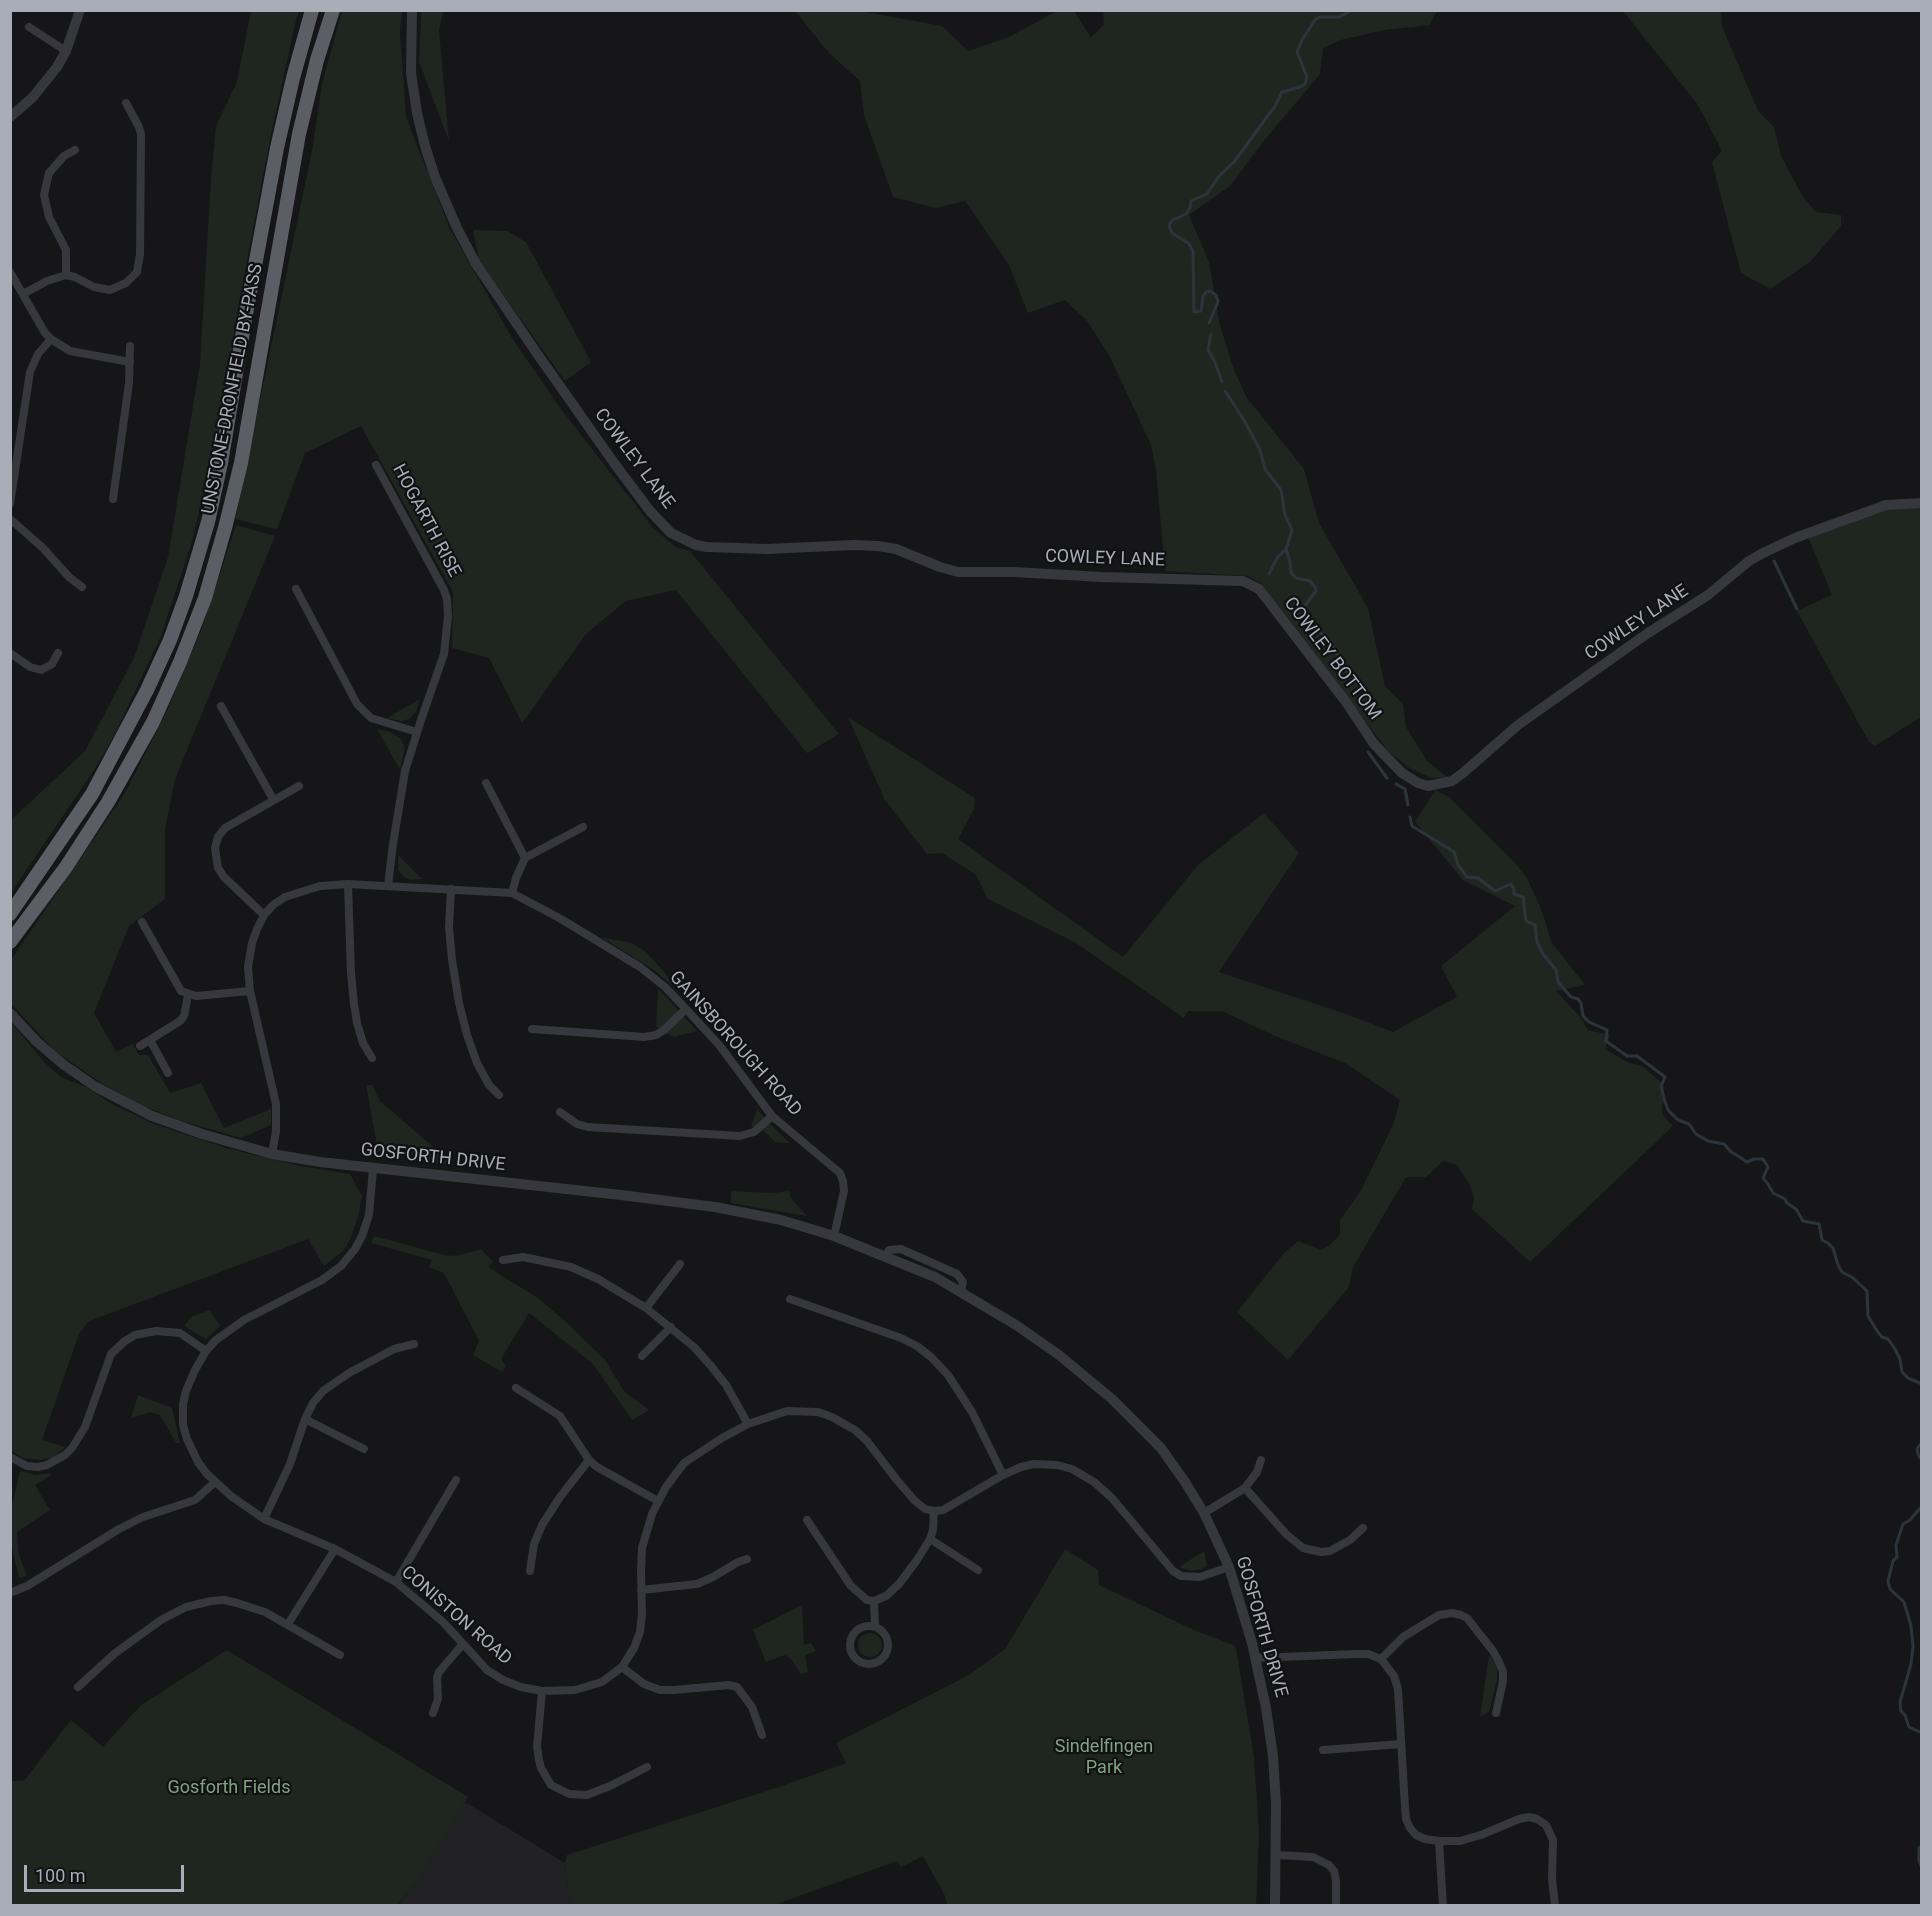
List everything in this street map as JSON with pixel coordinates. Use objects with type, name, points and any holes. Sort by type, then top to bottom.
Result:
[{"type":"highway","name":"UNSTONE-DRONFIELD BY-PASS","points":[[10,914],[92,794],[147,690],[170,640],[186,596],[208,522],[221,463],[277,148],[312,10]]},
{"type":"highway","name":"UNSTONE-DRONFIELD BY-PASS","points":[[10,942],[66,867],[108,802],[153,722],[206,598],[241,463],[299,134],[317,60],[333,10]]},
{"type":"street","points":[[10,117],[47,81],[66,51],[80,10]]},
{"type":"street","name":"COWLEY LANE","points":[[412,10],[411,73],[417,113],[424,146],[457,228],[476,264],[536,352],[614,463],[671,533],[696,545],[707,547],[767,549],[878,546],[897,549],[958,572],[1243,581]]},
{"type":"street","points":[[29,27],[66,51]]},
{"type":"street","points":[[23,294],[46,280],[66,275],[94,287],[110,290],[132,279],[140,265],[141,134],[126,103]]},
{"type":"street","points":[[66,275],[66,250],[48,216],[44,195],[49,173],[64,156],[75,150]]},
{"type":"street","points":[[10,272],[45,333],[51,339],[70,351],[130,362]]},
{"type":"street","points":[[10,504],[30,372],[38,354],[51,339]]},
{"type":"street","points":[[113,500],[126,411],[130,346]]},
{"type":"street","name":"HOGARTH RISE","points":[[376,465],[436,573],[447,599],[448,616],[444,654],[405,771],[388,886]]},
{"type":"street","name":"COWLEY LANE","points":[[1390,761],[1402,773],[1418,783],[1428,786],[1452,781],[1518,725],[1648,633],[1669,622],[1708,595],[1756,557],[1783,542],[1886,505],[1922,502]]},
{"type":"street","points":[[10,519],[43,548],[81,587]]},
{"type":"street","name":"COWLEY BOTTOM","points":[[1243,581],[1259,589],[1346,702],[1374,744],[1390,761]]},
{"type":"street","points":[[296,589],[357,704],[371,718],[417,732]]},
{"type":"street","points":[[10,653],[30,667],[42,670],[52,664],[58,653]]},
{"type":"street","points":[[222,706],[273,799]]},
{"type":"street","points":[[486,783],[525,858]]},
{"type":"street","points":[[264,915],[224,877],[218,868],[215,848],[218,837],[225,828],[299,786]]},
{"type":"street","points":[[512,893],[525,858],[583,827]]},
{"type":"street","points":[[348,884],[354,1004],[363,1043],[372,1058]]},
{"type":"street","name":"GAINSBOROUGH ROAD","points":[[272,1154],[276,1131],[276,1104],[248,979],[249,956],[257,928],[273,905],[303,890],[348,884],[512,893],[561,919],[640,967],[665,987],[720,1046],[772,1116],[840,1173],[844,1191],[834,1236]]},
{"type":"street","points":[[451,889],[449,927],[459,1003],[477,1063],[489,1085],[499,1095]]},
{"type":"street","points":[[142,922],[181,991],[188,995],[207,996],[250,991]]},
{"type":"street","points":[[140,1046],[180,1021],[184,1016],[188,995]]},
{"type":"street","points":[[532,1029],[644,1037],[656,1035],[664,1030],[686,1009]]},
{"type":"street","name":"GOSFORTH DRIVE","points":[[10,1014],[37,1042],[64,1065],[109,1095],[152,1116],[202,1134],[272,1154],[320,1162],[715,1207],[780,1220],[886,1255],[962,1291],[1059,1355],[1112,1399],[1161,1448],[1204,1513],[1229,1567],[1256,1658],[1273,1756],[1277,1855],[1275,1905]]},
{"type":"street","points":[[150,1040],[168,1073]]},
{"type":"street","points":[[560,1112],[577,1124],[588,1126],[740,1136],[754,1132],[772,1116]]},
{"type":"street","name":"CONISTON ROAD","points":[[373,1169],[369,1215],[362,1236],[348,1258],[322,1280],[223,1333],[206,1351],[186,1391],[182,1412],[183,1425],[192,1452],[203,1468],[215,1482],[247,1508],[264,1518],[335,1549],[396,1582],[443,1622],[487,1670],[503,1680],[521,1687],[542,1691],[567,1691],[587,1688],[602,1682],[622,1667],[634,1648],[640,1632],[642,1548],[658,1501],[674,1474],[684,1463],[722,1438],[767,1416],[804,1410],[832,1417],[855,1430],[867,1441],[915,1501],[925,1509],[934,1511]]},
{"type":"street","points":[[503,1260],[523,1257],[570,1267],[598,1279],[646,1308],[694,1347],[711,1366],[726,1385],[748,1424]]},
{"type":"street","points":[[646,1308],[680,1264]]},
{"type":"street","points":[[790,1299],[886,1332],[917,1346],[931,1357],[948,1375],[972,1413],[1003,1475]]},
{"type":"street","points":[[642,1356],[671,1327]]},
{"type":"street","points":[[10,1457],[27,1466],[38,1467],[46,1466],[65,1455],[85,1427],[111,1354],[135,1335],[161,1330],[180,1333],[206,1351]]},
{"type":"street","points":[[264,1518],[290,1464],[305,1419],[313,1403],[323,1391],[335,1381],[394,1349],[414,1344]]},
{"type":"street","points":[[516,1388],[560,1416],[589,1460],[605,1473],[658,1501]]},
{"type":"street","points":[[305,1419],[364,1449]]},
{"type":"street","points":[[530,1571],[534,1544],[542,1525],[566,1488],[589,1460]]},
{"type":"street","points":[[1204,1513],[1245,1488],[1257,1472],[1261,1460]]},
{"type":"street","points":[[807,1520],[851,1586],[867,1600],[874,1601],[886,1596],[899,1584],[930,1539],[934,1511],[944,1510],[1003,1475],[1034,1464],[1044,1463],[1072,1469],[1094,1482],[1112,1498],[1173,1571],[1180,1576],[1200,1577],[1229,1567]]},
{"type":"street","points":[[396,1582],[456,1480]]},
{"type":"street","points":[[10,1593],[27,1586],[119,1529],[143,1517],[195,1500],[215,1482]]},
{"type":"street","points":[[1245,1488],[1286,1534],[1303,1548],[1321,1552],[1330,1551],[1350,1540],[1363,1528]]},
{"type":"street","points":[[930,1539],[978,1570]]},
{"type":"street","points":[[288,1624],[335,1549]]},
{"type":"street","points":[[641,1590],[697,1584],[747,1559]]},
{"type":"street","points":[[78,1687],[106,1661],[174,1612],[196,1604],[224,1600],[265,1612],[340,1655]]},
{"type":"street","points":[[874,1601],[874,1626]]},
{"type":"street","points":[[1381,1659],[1403,1637],[1439,1615],[1452,1613],[1461,1615],[1467,1618],[1494,1651],[1503,1672],[1496,1713]]},
{"type":"street","points":[[874,1626],[885,1634],[888,1647],[883,1659],[872,1664],[865,1664],[854,1658],[851,1652],[851,1638],[860,1628],[874,1626]]},
{"type":"street","points":[[433,1713],[438,1700],[439,1672],[462,1645]]},
{"type":"street","points":[[1256,1658],[1368,1654],[1381,1659],[1394,1676],[1398,1689],[1406,1819],[1416,1835],[1439,1841],[1472,1839],[1519,1819],[1529,1817],[1537,1819],[1546,1825],[1552,1840],[1555,1905]]},
{"type":"street","points":[[622,1667],[644,1684],[660,1690],[729,1685],[737,1687],[752,1707],[762,1735]]},
{"type":"street","points":[[542,1691],[537,1747],[540,1768],[551,1785],[569,1794],[586,1795],[610,1786],[646,1767]]},
{"type":"street","points":[[1323,1750],[1401,1744]]},
{"type":"street","points":[[1439,1841],[1443,1905]]},
{"type":"street","points":[[1277,1855],[1313,1857],[1329,1865],[1336,1880],[1336,1905]]},
{"type":"shaded area","points":[[465,1802],[565,1863],[568,1891],[577,1905],[397,1906],[417,1882]]},
{"type":"green space","points":[[251,11],[300,11],[296,20],[269,144],[240,298],[217,441],[191,545],[161,636],[114,736],[98,764],[11,893],[11,820],[85,751],[134,658],[168,557],[200,364],[216,126],[237,82]]},
{"type":"green space","points":[[342,11],[402,11],[400,32],[406,117],[450,229],[512,338],[558,405],[654,529],[676,547],[690,551],[839,734],[807,753],[676,590],[626,601],[586,634],[522,723],[489,658],[452,648],[453,592],[361,426],[305,453],[277,529],[235,519],[312,151],[322,84]]},
{"type":"green space","points":[[421,11],[443,11],[439,30],[449,141],[419,62]]},
{"type":"green space","points":[[795,11],[860,11],[942,26],[968,51],[1009,37],[1057,11],[1074,11],[1091,38],[1104,24],[1103,11],[1437,11],[1430,25],[1384,30],[1341,40],[1323,48],[1320,74],[1263,142],[1230,186],[1189,215],[1209,262],[1220,325],[1234,370],[1247,398],[1304,469],[1319,523],[1368,608],[1385,686],[1403,704],[1406,727],[1427,761],[1447,777],[1431,778],[1408,767],[1388,751],[1261,583],[1248,576],[1165,571],[1156,470],[1151,445],[1109,355],[1087,321],[1065,300],[1028,313],[1009,265],[965,201],[936,208],[893,197],[864,115],[860,81],[829,53]]},
{"type":"green space","points":[[1623,11],[1721,11],[1722,26],[1758,111],[1774,127],[1781,156],[1803,197],[1816,212],[1841,215],[1841,226],[1810,262],[1770,289],[1741,273],[1712,162],[1722,151],[1698,105]]},
{"type":"green space","points":[[473,230],[507,231],[526,242],[591,362],[565,381],[479,261]]},
{"type":"green space","points":[[1921,508],[1921,717],[1875,746],[1869,742],[1797,611],[1832,595],[1808,537],[1887,509]]},
{"type":"green space","points":[[236,525],[275,536],[175,779],[165,829],[165,899],[129,926],[94,1013],[116,1052],[133,1044],[139,1055],[148,1055],[170,1093],[201,1083],[224,1128],[271,1109],[271,1125],[241,1138],[179,1120],[141,1105],[101,1083],[55,1051],[11,1004],[11,960],[125,793],[166,713],[202,628]]},
{"type":"green space","points":[[420,699],[416,712],[409,719],[402,721],[387,718]]},
{"type":"green space","points":[[848,717],[975,798],[974,809],[958,839],[1123,957],[1198,865],[1264,813],[1299,853],[1219,972],[1393,1032],[1457,997],[1441,966],[1515,906],[1463,880],[1415,822],[1435,790],[1448,796],[1527,878],[1541,909],[1552,943],[1585,985],[1556,991],[1581,1018],[1588,1030],[1610,1035],[1605,1049],[1629,1063],[1642,1066],[1664,1085],[1662,1114],[1673,1126],[1530,1262],[1472,1209],[1474,1198],[1470,1185],[1457,1165],[1443,1161],[1426,1177],[1406,1177],[1353,1267],[1349,1287],[1288,1360],[1237,1312],[1284,1253],[1298,1241],[1321,1250],[1330,1245],[1340,1234],[1340,1220],[1361,1190],[1393,1125],[1400,1100],[1345,1063],[1275,1036],[1222,1011],[1188,1011],[1184,1018],[1076,943],[988,899],[976,875],[942,853],[927,854],[885,800]]},
{"type":"green space","points":[[377,729],[390,732],[400,738],[404,745],[400,770]]},
{"type":"green space","points":[[398,855],[422,879],[410,880],[404,877],[398,870]]},
{"type":"green space","points":[[601,937],[632,943],[646,952],[666,974],[672,985],[651,968]]},
{"type":"green space","points":[[658,989],[697,1031],[674,1037],[656,1027]]},
{"type":"green space","points":[[10,1021],[45,1063],[61,1077],[86,1087],[110,1103],[154,1124],[226,1148],[300,1166],[350,1174],[362,1196],[350,1240],[343,1251],[324,1266],[308,1239],[89,1321],[79,1334],[42,1440],[65,1447],[53,1458],[38,1460],[22,1458],[11,1450]]},
{"type":"green space","points":[[366,1085],[372,1085],[380,1101],[454,1165],[426,1163],[422,1155],[378,1151]]},
{"type":"green space","points":[[757,1109],[790,1143],[775,1142],[765,1132],[751,1126]]},
{"type":"green space","points":[[731,1191],[773,1193],[789,1191],[791,1198],[807,1216],[731,1203]]},
{"type":"green space","points":[[374,1236],[448,1256],[481,1249],[493,1262],[488,1267],[538,1298],[566,1322],[605,1360],[624,1391],[649,1410],[632,1420],[593,1364],[529,1313],[501,1359],[506,1366],[502,1372],[473,1355],[479,1341],[444,1273],[429,1267],[432,1260],[371,1243]]},
{"type":"green space","points":[[210,1310],[220,1326],[206,1339],[184,1326],[191,1317]]},
{"type":"green space","points":[[138,1395],[172,1408],[180,1443],[176,1443],[160,1415],[150,1412],[131,1418]]},
{"type":"green space","points":[[20,1471],[36,1475],[50,1473],[51,1475],[35,1485],[50,1510],[17,1532],[19,1555],[27,1576],[19,1578],[11,1544],[12,1506]]},
{"type":"green space","name":"Sindelfingen Park","points":[[1065,1549],[1098,1570],[1099,1585],[1236,1648],[1254,1758],[1259,1833],[1256,1905],[947,1905],[945,1896],[923,1856],[901,1867],[897,1861],[774,1905],[577,1906],[572,1900],[568,1891],[565,1863],[567,1855],[782,1786],[846,1763],[836,1743],[969,1675],[1005,1649]]},
{"type":"green space","points":[[1204,1551],[1207,1566],[1191,1571],[1179,1567]]},
{"type":"green space","points":[[802,1605],[804,1645],[811,1643],[816,1651],[805,1655],[808,1672],[801,1674],[791,1659],[785,1655],[766,1662],[753,1630]]},
{"type":"green space","points":[[870,1633],[879,1636],[882,1645],[879,1654],[870,1657],[861,1654],[858,1645],[861,1636]]},
{"type":"green space","name":"Gosforth Fields","points":[[227,1650],[468,1797],[417,1882],[397,1905],[11,1905],[11,1781],[24,1781],[71,1720],[103,1747],[141,1705]]},
{"type":"green space","points":[[1489,1655],[1497,1666],[1497,1680],[1489,1712],[1480,1717]]},
{"type":"waterway","points":[[1209,323],[1218,302],[1216,295],[1210,291],[1206,292],[1203,296],[1201,311],[1194,312],[1193,251],[1188,243],[1172,233],[1169,225],[1173,220],[1186,214],[1191,201],[1207,194],[1219,176],[1234,162],[1275,106],[1282,92],[1305,84],[1307,77],[1297,52],[1315,20],[1320,17],[1339,17],[1352,10]]},
{"type":"waterway","points":[[1211,334],[1208,350],[1222,382]]},
{"type":"waterway","points":[[1225,391],[1260,450],[1265,469],[1281,490],[1285,515],[1292,530],[1286,549],[1291,573],[1296,578],[1310,581],[1315,587],[1316,591],[1304,607],[1303,615],[1308,624],[1331,641],[1335,652],[1343,661],[1350,681]]},
{"type":"waterway","points":[[1269,574],[1277,558],[1286,549]]},
{"type":"waterway","points":[[1774,561],[1797,609]]},
{"type":"waterway","points":[[1368,752],[1387,778]]},
{"type":"waterway","points":[[1396,784],[1405,789],[1408,805]]},
{"type":"waterway","points":[[1410,817],[1412,826],[1454,852],[1458,865],[1467,877],[1478,878],[1495,891],[1511,884],[1514,894],[1523,897],[1526,921],[1535,925],[1537,942],[1556,970],[1558,982],[1571,997],[1578,999],[1583,1016],[1589,1022],[1607,1030],[1606,1041],[1627,1056],[1637,1056],[1665,1077],[1661,1086],[1665,1102],[1668,1110],[1678,1120],[1689,1124],[1696,1134],[1708,1141],[1724,1144],[1730,1151],[1747,1162],[1763,1159],[1768,1167],[1763,1178],[1773,1193],[1785,1199],[1796,1209],[1803,1221],[1819,1224],[1822,1240],[1833,1248],[1842,1272],[1853,1278],[1867,1291],[1868,1316],[1877,1331],[1882,1337],[1888,1339],[1895,1349],[1900,1359],[1902,1372],[1908,1378],[1922,1384]]},
{"type":"waterway","points":[[1922,1442],[1917,1449],[1922,1459]]},
{"type":"waterway","points":[[1922,1506],[1910,1520],[1903,1524],[1896,1545],[1897,1557],[1893,1561],[1888,1581],[1890,1589],[1904,1602],[1911,1626],[1913,1646],[1911,1664],[1900,1702],[1901,1711],[1909,1727],[1922,1733]]},
{"type":"waterway","points":[[1922,1845],[1919,1848],[1919,1861],[1922,1868]]}]
